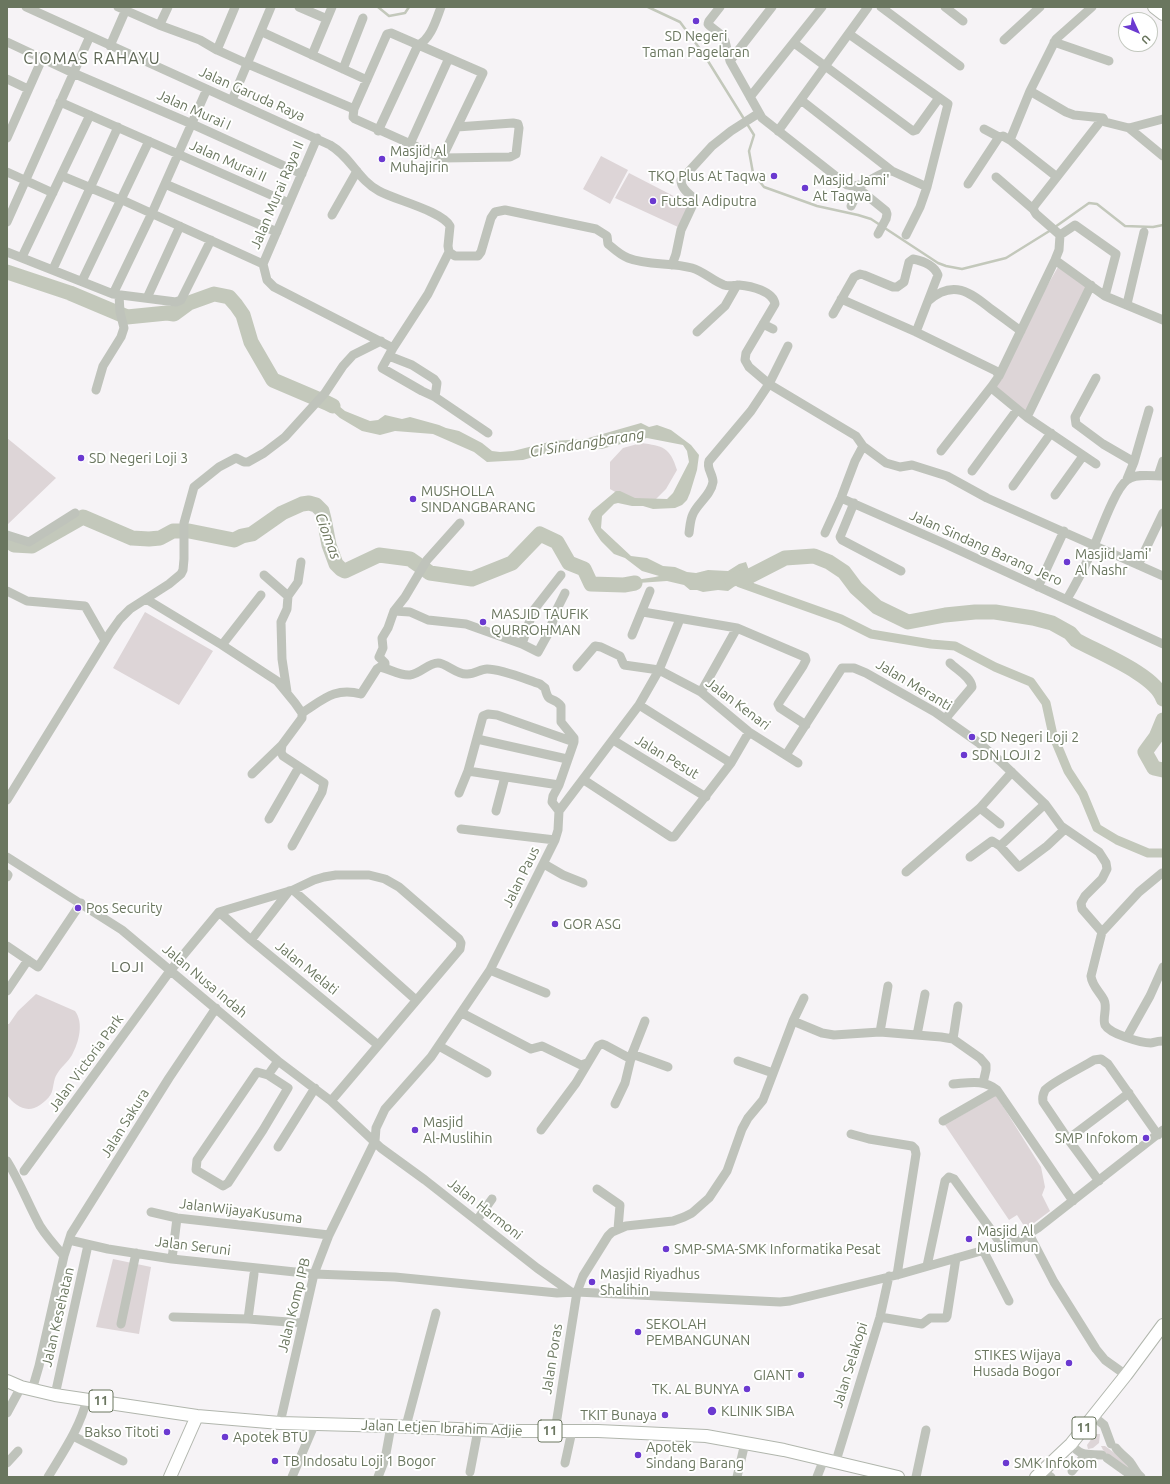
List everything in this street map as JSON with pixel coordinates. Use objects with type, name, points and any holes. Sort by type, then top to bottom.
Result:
[{"type":"main road","points":[[1154,7],[1163,14]]},
{"type":"main road","name":"11","points":[[1043,1475],[1071,1444],[1126,1375],[1163,1324]]},
{"type":"main road","name":"11","points":[[7,1381],[26,1389],[55,1395],[197,1416]]},
{"type":"main road","points":[[170,1477],[197,1416]]},
{"type":"main road","name":"Jalan Letjen Ibrahim Adjie","points":[[197,1416],[280,1422],[406,1426],[501,1432],[598,1431],[706,1436],[784,1450],[898,1477]]},
{"type":"street","name":"Jalan Garuda Raya","points":[[26,7],[317,138],[340,151],[365,182],[377,191],[440,216],[446,220],[450,226],[448,246],[449,252]]},
{"type":"street","points":[[161,22],[168,7]]},
{"type":"street","points":[[217,50],[235,7]]},
{"type":"street","points":[[232,100],[262,32],[271,7]]},
{"type":"street","points":[[299,7],[327,19]]},
{"type":"street","points":[[312,55],[332,7]]},
{"type":"street","points":[[378,131],[418,46],[429,35],[441,7]]},
{"type":"street","points":[[720,7],[708,24],[719,33],[725,41],[730,61],[762,118],[847,185],[860,187],[886,211],[886,219],[880,231]]},
{"type":"street","points":[[730,61],[772,7]]},
{"type":"street","points":[[750,97],[822,7]]},
{"type":"street","points":[[778,131],[868,7]]},
{"type":"street","points":[[881,7],[960,66]]},
{"type":"street","points":[[945,7],[963,21]]},
{"type":"street","points":[[1004,40],[1040,7]]},
{"type":"street","points":[[1010,140],[1030,91],[1054,42],[1060,34],[1092,7]]},
{"type":"street","points":[[110,46],[124,8],[200,40],[217,50],[248,64],[354,109]]},
{"type":"street","points":[[343,69],[363,18]]},
{"type":"street","points":[[262,32],[367,80]]},
{"type":"street","points":[[442,158],[483,73],[390,33],[388,34],[354,109],[353,117],[378,131],[442,158],[510,157],[516,154],[519,128],[518,124],[513,123],[457,127]]},
{"type":"street","points":[[849,34],[948,104],[927,187],[920,207],[906,235]]},
{"type":"street","points":[[7,222],[90,36]]},
{"type":"street","name":"Jalan Murai I","points":[[7,42],[73,73],[192,124],[302,174]]},
{"type":"street","points":[[1054,42],[1109,61]]},
{"type":"street","points":[[794,43],[912,131],[916,130],[939,98]]},
{"type":"street","points":[[410,144],[449,58]]},
{"type":"street","points":[[7,138],[42,59]]},
{"type":"street","points":[[7,79],[28,89]]},
{"type":"street","points":[[96,390],[103,366],[121,337],[124,328],[116,294],[207,89]]},
{"type":"street","points":[[1030,91],[1074,115],[1104,118]]},
{"type":"street","points":[[801,100],[892,171],[927,187]]},
{"type":"street","name":"Jalan Murai II","points":[[60,102],[290,203]]},
{"type":"street","points":[[672,265],[681,230],[695,200],[685,190],[681,180],[712,146],[759,113]]},
{"type":"street","points":[[22,257],[90,115]]},
{"type":"street","points":[[1104,118],[1105,122],[1129,128],[1163,156]]},
{"type":"street","points":[[1034,209],[1035,205],[1104,118]]},
{"type":"street","points":[[1129,128],[1163,119]]},
{"type":"street","points":[[53,270],[118,127]]},
{"type":"street","points":[[984,129],[999,137],[1003,136],[1010,140],[1057,177]]},
{"type":"street","points":[[968,184],[999,137]]},
{"type":"street","name":"Jalan Murai Raya II","points":[[263,264],[317,138]]},
{"type":"street","points":[[82,281],[149,141]]},
{"type":"street","points":[[332,215],[357,171]]},
{"type":"street","points":[[850,206],[860,187],[880,173],[892,171]]},
{"type":"street","points":[[7,172],[53,193]]},
{"type":"street","points":[[62,176],[152,213],[263,264],[267,280],[274,287],[380,341],[391,352],[434,379],[437,383],[436,397]]},
{"type":"street","points":[[941,451],[999,376],[1059,250],[1058,234],[1036,214],[1034,209],[996,177]]},
{"type":"street","points":[[165,184],[277,232]]},
{"type":"street","points":[[488,433],[436,397],[422,391],[382,368],[428,294],[449,252],[460,256],[478,256],[481,252],[493,214],[498,210],[505,210],[596,229],[607,236],[608,244],[628,258],[645,262],[692,268],[723,285],[737,285],[761,290],[774,300],[774,307],[746,353],[745,360],[749,367],[769,384],[856,436],[863,446],[886,463],[900,467],[912,465],[946,476],[986,498],[1064,531],[1094,547],[1163,576]]},
{"type":"street","points":[[1058,234],[1075,225],[1116,254],[1105,296]]},
{"type":"street","points":[[147,298],[180,226]]},
{"type":"street","points":[[1127,304],[1144,232]]},
{"type":"street","points":[[7,252],[116,294],[176,302],[182,300],[211,240]]},
{"type":"street","points":[[833,314],[854,277],[860,274],[893,287],[900,286],[905,279],[909,262],[913,259],[932,266],[938,273],[938,278],[916,332]]},
{"type":"street","points":[[1055,260],[1105,296],[1163,320]]},
{"type":"street","points":[[697,332],[725,306],[737,285]]},
{"type":"street","points":[[1027,417],[1091,285]]},
{"type":"street","points":[[928,301],[944,291],[958,290],[968,292],[1021,331]]},
{"type":"street","points":[[841,299],[916,332],[994,370],[999,374],[999,376]]},
{"type":"street","points":[[763,324],[773,329]]},
{"type":"street","points":[[7,800],[105,640],[124,615],[181,574],[184,559],[184,523],[194,487],[219,467],[236,458],[246,463],[264,453],[285,438],[326,392],[343,366],[353,355],[380,341]]},
{"type":"street","points":[[689,533],[693,514],[706,497],[712,483],[712,477],[708,467],[709,461],[751,411],[769,384],[788,346]]},
{"type":"street","points":[[1096,378],[1075,417],[1075,421],[1079,426],[1103,444],[1134,462]]},
{"type":"street","points":[[992,386],[994,390],[1017,410],[1096,464]]},
{"type":"street","points":[[972,471],[1017,410]]},
{"type":"street","points":[[1067,599],[1094,547],[1120,488],[1128,479],[1149,410]]},
{"type":"street","points":[[1013,486],[1051,433]]},
{"type":"street","points":[[825,533],[863,446]]},
{"type":"street","points":[[1055,495],[1083,456]]},
{"type":"street","points":[[1128,479],[1144,476],[1161,476],[1163,461]]},
{"type":"street","name":"Jalan Sindang Barang Jero","points":[[841,498],[1067,599],[1163,644]]},
{"type":"street","points":[[854,503],[840,536],[842,540],[901,571]]},
{"type":"street","points":[[7,535],[29,542],[75,513]]},
{"type":"street","points":[[1138,566],[1163,513]]},
{"type":"street","points":[[385,668],[385,663],[379,656],[383,648],[382,638],[388,628],[394,611],[405,598],[432,553],[460,523]]},
{"type":"street","points":[[1038,587],[1064,531]]},
{"type":"street","points":[[287,692],[282,659],[280,631],[281,622],[287,609],[288,596],[298,582],[301,562]]},
{"type":"street","points":[[264,575],[288,596]]},
{"type":"street","points":[[522,644],[533,611],[561,575]]},
{"type":"street","points":[[7,591],[27,601],[85,606],[105,640]]},
{"type":"street","points":[[632,635],[643,612],[650,591]]},
{"type":"street","points":[[394,611],[410,612],[428,620],[466,624],[522,644],[538,652],[549,632],[557,609],[565,593]]},
{"type":"street","points":[[222,646],[261,596]]},
{"type":"street","points":[[146,599],[276,681],[287,692],[302,713],[300,722],[282,745],[252,774]]},
{"type":"street","points":[[643,612],[737,628],[805,657],[806,660],[803,666],[778,704],[780,708],[806,725]]},
{"type":"street","points":[[559,811],[584,780],[639,705],[659,670],[680,619]]},
{"type":"street","points":[[701,692],[737,628]]},
{"type":"street","name":"Jalan Kenari","points":[[577,667],[595,646],[601,647],[620,656],[624,665],[659,670],[701,692],[749,732],[798,763]]},
{"type":"street","points":[[302,713],[333,693],[352,692],[361,694],[377,669],[380,667],[409,675],[415,674],[436,663],[440,663],[457,672],[466,674],[473,674],[486,669],[500,671],[540,684],[546,688],[547,697],[555,700],[561,706],[561,722],[574,738],[574,742],[559,785],[468,771]]},
{"type":"street","points":[[945,720],[972,687],[972,684],[968,679],[950,663]]},
{"type":"street","name":"Jalan Meranti","points":[[786,755],[842,668],[854,668],[866,673],[945,720],[979,743],[1045,804],[1055,819],[1066,829],[1099,852],[1106,862],[1107,866],[1105,874],[1085,896],[1081,903],[1082,909],[1102,932]]},
{"type":"street","points":[[639,705],[731,763]]},
{"type":"street","points":[[459,793],[468,771],[483,716],[488,714],[502,717],[574,742]]},
{"type":"street","points":[[584,780],[673,838],[676,837],[731,763],[749,732]]},
{"type":"street","points":[[477,739],[567,759]]},
{"type":"street","name":"Jalan Pesut","points":[[613,740],[706,797]]},
{"type":"street","points":[[282,745],[281,752],[283,756],[324,783],[322,792],[292,846]]},
{"type":"street","points":[[269,819],[299,767]]},
{"type":"street","points":[[906,872],[980,808],[1012,772]]},
{"type":"street","points":[[496,811],[505,776]]},
{"type":"street","name":"Jalan Paus","points":[[378,1145],[376,1128],[385,1109],[393,1098],[425,1065],[490,970],[544,864],[558,830],[559,811],[552,802],[553,796],[559,785]]},
{"type":"street","points":[[1000,846],[1045,804]]},
{"type":"street","points":[[980,808],[1000,824]]},
{"type":"street","points":[[970,857],[992,841],[1000,846],[1019,867],[1047,846],[1066,829]]},
{"type":"street","points":[[461,830],[554,840]]},
{"type":"street","name":"Jalan Nusa Indah","points":[[7,858],[122,930],[278,1061],[331,1101],[378,1145]]},
{"type":"street","points":[[544,864],[583,883]]},
{"type":"street","points":[[1162,873],[1139,892],[1102,932],[1091,976],[1091,982],[1105,1001],[1106,1027],[1115,1034],[1142,1042],[1150,1043],[1163,1041]]},
{"type":"street","points":[[219,912],[291,890],[314,880],[336,875],[369,875],[385,879],[399,887],[454,935],[461,944],[460,949],[331,1101]]},
{"type":"street","points":[[251,940],[291,890]]},
{"type":"street","points":[[291,890],[416,1000]]},
{"type":"street","points":[[7,946],[38,967],[81,903]]},
{"type":"street","name":"Jalan Melati","points":[[219,912],[378,1045]]},
{"type":"street","name":"Jalan Victoria Park","points":[[24,1171],[170,971],[219,912]]},
{"type":"street","points":[[7,991],[28,960]]},
{"type":"street","points":[[1127,1037],[1150,996],[1163,968]]},
{"type":"street","points":[[490,970],[546,993]]},
{"type":"street","points":[[880,1032],[888,986]]},
{"type":"street","points":[[917,1035],[925,994]]},
{"type":"street","points":[[597,1189],[620,1205],[618,1229],[626,1226],[673,1221],[692,1213],[702,1204],[717,1187],[727,1171],[742,1129],[748,1118],[763,1100],[793,1021],[804,998]]},
{"type":"street","points":[[953,1039],[958,1006]]},
{"type":"street","name":"Jalan Sakura","points":[[7,1413],[26,1389],[39,1366],[64,1256],[71,1234],[169,1078],[216,1008]]},
{"type":"street","points":[[462,1013],[531,1049],[542,1046],[581,1065],[587,1063]]},
{"type":"street","points":[[615,1104],[625,1083],[632,1057],[645,1021]]},
{"type":"street","points":[[793,1021],[822,1033],[834,1035],[880,1032],[953,1039],[986,1064],[983,1083]]},
{"type":"street","points":[[541,1130],[576,1083],[598,1046],[602,1044],[632,1057],[668,1067]]},
{"type":"street","points":[[439,1046],[487,1073]]},
{"type":"street","points":[[1099,1181],[1068,1140],[1043,1102],[1043,1094],[1049,1086],[1094,1060],[1101,1059],[1108,1064],[1160,1132]]},
{"type":"street","points":[[268,1076],[278,1061]]},
{"type":"street","points":[[738,1061],[773,1073]]},
{"type":"street","points":[[257,1072],[268,1076],[288,1088],[228,1184],[223,1186],[196,1170],[198,1160],[257,1072]]},
{"type":"street","points":[[953,1084],[983,1083],[989,1084],[997,1090],[1073,1201]]},
{"type":"street","points":[[278,1147],[315,1088]]},
{"type":"street","points":[[943,1121],[997,1090]]},
{"type":"street","points":[[1068,1140],[1129,1093]]},
{"type":"street","name":"Jalan Seruni","points":[[69,1240],[108,1249],[172,1259],[314,1274],[395,1277],[558,1293],[574,1292],[780,1302],[790,1301],[893,1275],[1016,1240],[1029,1234],[1160,1132]]},
{"type":"street","name":"Jalan Selakopi","points":[[817,1477],[830,1460],[880,1317],[893,1275],[916,1154],[915,1149],[912,1146],[869,1139],[852,1134]]},
{"type":"street","name":"Jalan Harmoni","points":[[378,1145],[477,1220],[537,1268],[574,1292]]},
{"type":"street","name":"Jalan Komp IPB","points":[[280,1422],[314,1274],[329,1235],[378,1145]]},
{"type":"street","points":[[7,1161],[22,1186],[40,1225],[50,1240],[64,1256]]},
{"type":"street","points":[[926,1266],[944,1181],[949,1177],[954,1179],[1002,1245]]},
{"type":"street","points":[[477,1220],[492,1199]]},
{"type":"street","name":"JalanWijayaKusuma","points":[[151,1212],[177,1218],[329,1235]]},
{"type":"street","points":[[172,1259],[177,1218]]},
{"type":"street","name":"Jalan Poras","points":[[556,1431],[574,1292],[608,1236],[618,1229]]},
{"type":"street","points":[[1029,1234],[1054,1282],[1096,1349],[1105,1360],[1126,1375]]},
{"type":"street","name":"Jalan Kesehatan","points":[[55,1395],[88,1245]]},
{"type":"street","points":[[983,1250],[1009,1301]]},
{"type":"street","points":[[121,1324],[136,1253]]},
{"type":"street","points":[[880,1317],[922,1324],[930,1318],[946,1318],[956,1258]]},
{"type":"street","points":[[248,1319],[254,1274]]},
{"type":"street","points":[[406,1426],[436,1313]]},
{"type":"street","points":[[173,1316],[302,1323]]},
{"type":"street","points":[[48,1477],[73,1436],[83,1414],[87,1399]]},
{"type":"street","points":[[1093,1416],[1104,1425],[1113,1446],[1135,1468],[1139,1476]]},
{"type":"street","points":[[292,1477],[316,1423]]},
{"type":"street","points":[[378,1477],[385,1459],[391,1426]]},
{"type":"street","points":[[470,1472],[478,1430]]},
{"type":"street","points":[[916,1477],[926,1430]]},
{"type":"street","points":[[565,1463],[572,1431]]},
{"type":"street","points":[[73,1436],[123,1460]]},
{"type":"street","points":[[737,1477],[745,1443]]},
{"type":"street","points":[[1071,1444],[1075,1449],[1085,1455],[1105,1456],[1128,1473],[1139,1476]]},
{"type":"street","points":[[7,1463],[18,1451]]},
{"type":"street","points":[[1072,1470],[1085,1455]]},
{"type":"shaded area","points":[[601,156],[628,170],[610,204],[583,189]]},
{"type":"shaded area","name":"Futsal Adiputra","points":[[629,173],[691,205],[678,227],[615,198]]},
{"type":"shaded area","points":[[1058,267],[1089,286],[1024,419],[993,392],[1021,331]]},
{"type":"shaded area","points":[[7,438],[56,478],[7,525]]},
{"type":"shaded area","points":[[641,443],[655,445],[665,449],[672,456],[677,470],[666,489],[655,500],[631,501],[610,489],[610,462],[623,448]]},
{"type":"shaded area","points":[[145,612],[213,651],[179,705],[113,668]]},
{"type":"shaded area","points":[[36,994],[75,1011],[78,1016],[80,1033],[72,1055],[56,1076],[50,1096],[35,1108],[26,1109],[22,1108],[7,1095],[7,1024],[9,1024],[18,1011]]},
{"type":"shaded area","points":[[996,1095],[1041,1167],[1045,1187],[1042,1195],[1050,1211],[1026,1229],[1017,1215],[1009,1220],[945,1125]]},
{"type":"shaded area","points":[[113,1259],[151,1267],[139,1334],[96,1327]]},
{"type":"shaded area","points":[[1095,1434],[1100,1434],[1099,1443],[1093,1448],[1088,1449],[1087,1445]]},
{"type":"shaded area","points":[[1101,1446],[1105,1446],[1130,1464],[1130,1470],[1106,1454]]},
{"type":"water","points":[[328,397],[345,411],[370,421],[378,420],[385,415],[402,419],[410,417],[459,431],[482,443],[492,451],[500,452],[513,451],[553,441],[585,439],[641,423],[649,427],[657,425],[671,430],[691,445],[699,455],[697,470],[687,500],[682,505],[675,508],[653,509],[643,506],[632,506],[618,503],[614,504],[602,516],[601,528],[631,556],[647,558],[663,566],[675,567],[687,572],[696,573],[708,570],[728,571],[739,564],[746,562],[754,584],[748,588],[735,586],[728,591],[718,590],[703,592],[690,590],[684,585],[667,581],[638,583],[628,587],[608,585],[610,582],[623,582],[659,576],[642,571],[625,558],[614,554],[601,541],[588,519],[592,511],[616,491],[620,491],[635,498],[667,499],[673,493],[689,462],[687,451],[683,445],[647,438],[602,449],[591,447],[577,448],[547,453],[523,460],[487,462],[474,452],[433,434],[395,431],[380,435],[362,431],[340,418],[323,403]]},
{"type":"waterway","points":[[378,7],[389,16],[405,13],[409,7]]},
{"type":"waterway","points":[[648,7],[680,22],[703,53],[754,135],[749,151],[753,173],[764,187],[817,206],[871,219],[938,263],[962,269],[1006,258],[1051,230]]},
{"type":"waterway","points":[[1055,227],[1089,203],[1097,204],[1125,226],[1153,227],[1163,225]]},
{"type":"waterway","name":"Ci Sindangbarang","points":[[7,272],[70,293],[127,317],[167,313],[174,314],[189,303],[214,294],[229,297],[243,315],[251,342],[273,380],[333,406]]},
{"type":"waterway","name":"Ciomas","points":[[7,540],[14,545],[32,546],[83,517],[132,538],[160,538],[173,531],[189,531],[234,540],[242,536],[252,534],[282,513],[302,504],[309,503],[316,505],[322,511],[329,545],[336,564],[345,571],[379,555],[410,559],[430,573],[472,579],[512,563],[540,534],[557,542],[569,563],[584,569],[591,584],[624,585],[635,583]]},
{"type":"waterway","name":"Ci Sindangbarang","points":[[731,579],[748,577],[785,558],[814,556],[829,562],[844,572],[856,588],[877,607],[908,622],[945,615],[995,612],[1033,618],[1052,623],[1070,633],[1076,640],[1138,673],[1158,690],[1163,699]]},
{"type":"waterway","points":[[740,583],[841,619],[871,634],[931,644],[955,646],[995,667],[1031,682],[1046,703],[1053,735],[1068,771],[1083,794],[1097,828],[1117,840],[1148,853],[1163,853]]},
{"type":"waterway","name":"Ci Sindangbarang","points":[[1163,720],[1156,737],[1145,752],[1154,768],[1163,770]]},
{"type":"place","name":"SD Negeri Taman Pagelaran","points":[[696,21]]},
{"type":"place","name":"Masjid Al Muhajirin","points":[[382,159]]},
{"type":"place","name":"TKQ Plus At Taqwa","points":[[774,176]]},
{"type":"place","name":"Masjid Jami' At Taqwa","points":[[805,188]]},
{"type":"place","name":"Futsal Adiputra","points":[[653,201]]},
{"type":"place","name":"SD Negeri Loji 3","points":[[81,458]]},
{"type":"place","name":"MUSHOLLA SINDANGBARANG","points":[[413,499]]},
{"type":"place","name":"Masjid Jami' Al Nashr","points":[[1067,562]]},
{"type":"place","name":"MASJID TAUFIK QURROHMAN","points":[[483,622]]},
{"type":"place","name":"SD Negeri Loji 2","points":[[972,737]]},
{"type":"place","name":"SDN LOJI 2","points":[[964,755]]},
{"type":"place","name":"Pos Security","points":[[78,908]]},
{"type":"place","name":"GOR ASG","points":[[555,924]]},
{"type":"place","name":"Masjid Al-Muslihin","points":[[415,1130]]},
{"type":"place","name":"SMP Infokom","points":[[1146,1138]]},
{"type":"place","name":"Masjid Al Muslimun","points":[[969,1239]]},
{"type":"place","name":"SMP-SMA-SMK Informatika Pesat","points":[[666,1249]]},
{"type":"place","name":"Masjid Riyadhus Shalihin","points":[[592,1282]]},
{"type":"place","name":"SEKOLAH PEMBANGUNAN","points":[[638,1332]]},
{"type":"place","name":"STIKES Wijaya Husada Bogor","points":[[1069,1363]]},
{"type":"place","name":"GIANT","points":[[801,1375]]},
{"type":"place","name":"TK. AL BUNYA","points":[[747,1389]]},
{"type":"place","name":"KLINIK SIBA","points":[[712,1411]]},
{"type":"place","name":"TKIT Bunaya","points":[[665,1415]]},
{"type":"place","name":"Bakso Titoti","points":[[167,1432]]},
{"type":"place","name":"Apotek BTU","points":[[225,1437]]},
{"type":"place","name":"Apotek Sindang Barang","points":[[638,1455]]},
{"type":"place","name":"TB Indosatu Loji 1 Bogor","points":[[275,1461]]},
{"type":"place","name":"SMK Infokom","points":[[1006,1463]]},
{"type":"district","name":"CIOMAS RAHAYU","points":[[92,59]]},
{"type":"district","name":"LOJI","points":[[128,967]]}]
